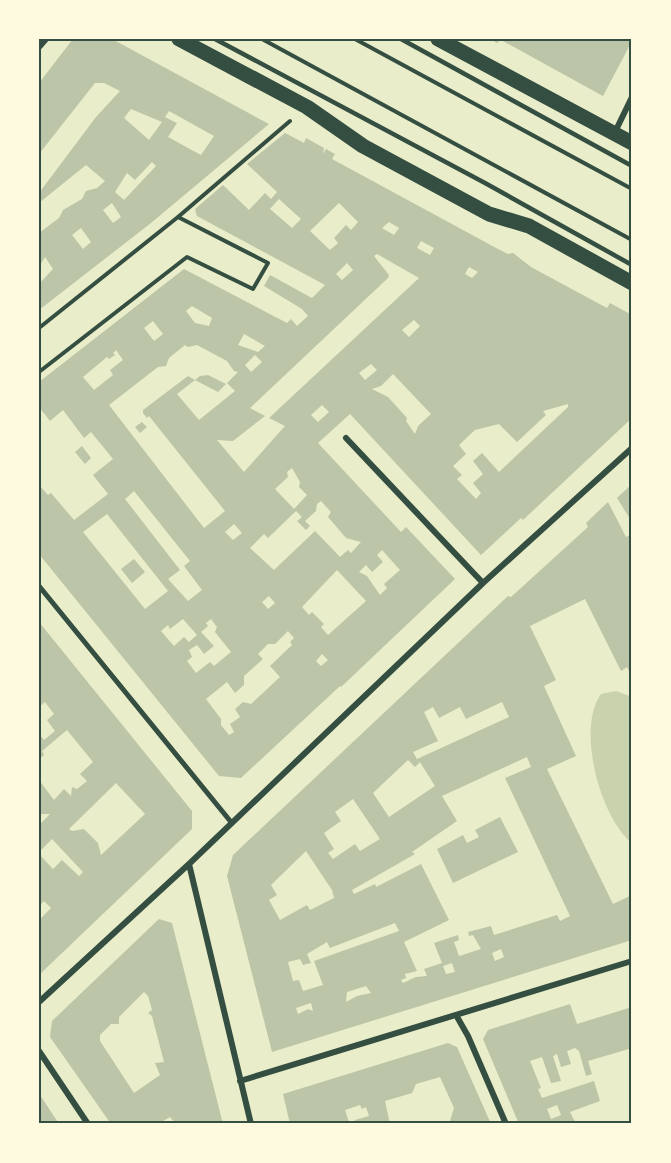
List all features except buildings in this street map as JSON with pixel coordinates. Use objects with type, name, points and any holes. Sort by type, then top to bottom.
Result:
[{"type":"main road","points":[[179,39],[307,107],[363,146],[449,193],[489,214],[529,226],[632,283]]},
{"type":"main road","points":[[438,39],[632,143]]},
{"type":"street","points":[[39,48],[46,39]]},
{"type":"street","points":[[614,133],[632,97]]},
{"type":"street","points":[[346,438],[483,583]]},
{"type":"street","points":[[39,1002],[189,864],[483,583],[632,448]]},
{"type":"street","points":[[39,586],[231,822]]},
{"type":"street","points":[[189,864],[251,1124]]},
{"type":"street","points":[[240,1081],[632,961]]},
{"type":"street","points":[[456,1016],[468,1036],[506,1124]]},
{"type":"street","points":[[39,1051],[88,1124]]},
{"type":"lane","points":[[215,39],[503,193],[632,265]]},
{"type":"lane","points":[[401,39],[632,166]]},
{"type":"path","points":[[262,39],[632,240]]},
{"type":"path","points":[[356,39],[632,189]]},
{"type":"path","points":[[39,328],[178,217],[280,129]]},
{"type":"path","points":[[39,372],[187,257],[253,289],[268,263],[178,217]]},
{"type":"green space","points":[[616,691],[632,697],[632,843],[620,831],[610,814],[595,772],[591,749],[594,709],[601,694]]}]
